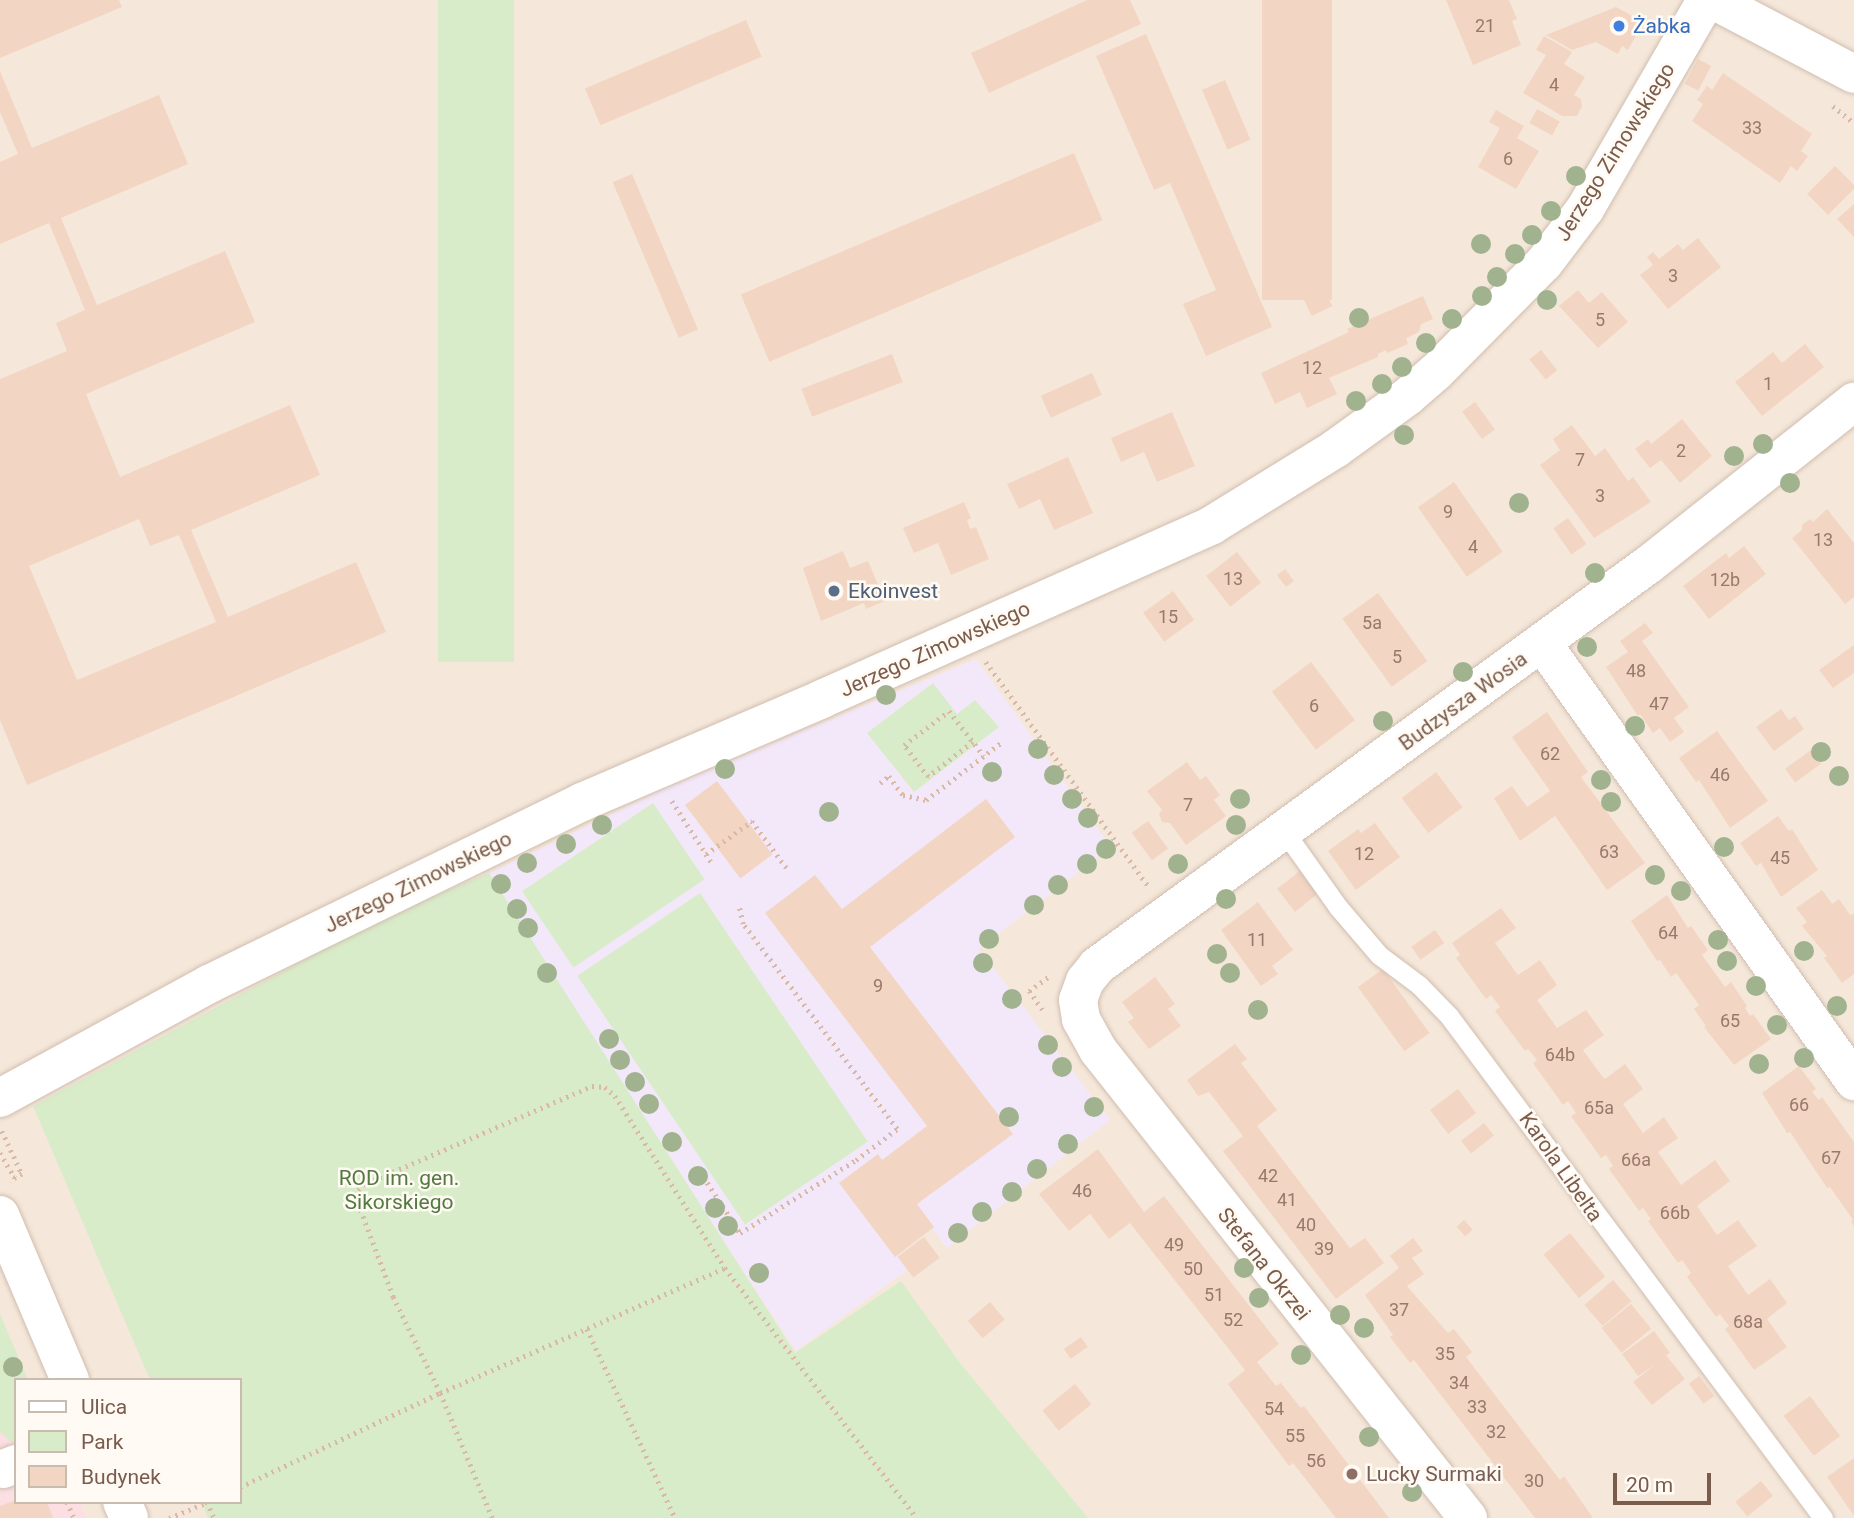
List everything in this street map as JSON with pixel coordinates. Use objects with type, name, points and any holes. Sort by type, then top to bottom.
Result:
[{"type":"street","name":"Jerzego Zimowskiego","points":[[12,1091],[209,984],[582,802],[822,699],[1212,525],[1335,450],[1436,372],[1544,263],[1585,209],[1706,0]]},
{"type":"street","points":[[1713,0],[1854,74]]},
{"type":"street","name":"Budzysza Wosia","points":[[1057,996],[1085,981],[1097,965],[1542,643],[1721,509],[1854,402]]},
{"type":"street","points":[[1542,643],[1854,1081]]},
{"type":"street","name":"Stefana Okrzei","points":[[1057,996],[1081,1019],[1098,1050],[1468,1518]]},
{"type":"street","points":[[0,1215],[68,1378]]},
{"type":"lane","name":"Karola Libelta","points":[[1284,831],[1379,955],[1419,985],[1449,1016],[1823,1518]]},
{"type":"path","points":[[988,665],[1168,913]]},
{"type":"path","points":[[973,742],[928,777],[904,746],[949,711],[984,756]]},
{"type":"path","points":[[880,783],[889,776],[903,795],[926,800],[1002,742]]},
{"type":"path","points":[[671,800],[713,865]]},
{"type":"path","points":[[706,854],[752,821],[788,870]]},
{"type":"path","points":[[700,1171],[740,1233],[856,1160],[897,1129],[743,924],[739,906]]},
{"type":"path","points":[[492,1518],[440,1393],[393,1297],[358,1204],[358,1191],[367,1183],[592,1086],[605,1087],[615,1096],[725,1268],[917,1518]]},
{"type":"path","points":[[242,1486],[440,1393],[725,1268]]},
{"type":"path","points":[[587,1329],[675,1518]]},
{"type":"path","points":[[169,1518],[202,1504]]},
{"type":"shaded area","points":[[0,0],[1854,0],[1854,1518],[0,1518]]},
{"type":"shaded area","points":[[976,659],[1111,847],[979,949],[1110,1120],[947,1248],[932,1228],[897,1255],[907,1270],[796,1351],[679,1174],[489,873],[664,789]]},
{"type":"shaded area","points":[[0,1314],[27,1378],[14,1378],[14,1504],[81,1504],[87,1518],[0,1518]]},
{"type":"green space","points":[[438,0],[514,0],[514,662],[438,662]]},
{"type":"green space","points":[[933,683],[957,714],[975,700],[999,727],[914,792],[867,733]]},
{"type":"green space","points":[[653,803],[704,879],[573,968],[522,891]]},
{"type":"green space","name":"ROD im. gen. Sikorskiego","points":[[489,873],[795,1353],[901,1281],[960,1363],[1088,1518],[208,1518],[203,1504],[242,1504],[242,1378],[149,1378],[33,1106],[386,916]]},
{"type":"green space","points":[[700,893],[868,1142],[745,1224],[577,976]]},
{"type":"green space","points":[[0,1314],[27,1378],[14,1378],[14,1444],[0,1432]]},
{"type":"building","points":[[0,0],[119,0],[122,7],[0,58]]},
{"type":"building","points":[[1087,0],[1130,0],[1141,24],[989,93],[971,53]]},
{"type":"building","points":[[1262,0],[1332,0],[1332,300],[1262,300]]},
{"type":"building","points":[[1446,0],[1509,0],[1517,19],[1512,21],[1521,45],[1473,65]]},
{"type":"building","points":[[1616,7],[1638,19],[1633,27],[1639,30],[1628,50],[1622,46],[1618,54],[1596,42],[1572,50],[1546,35]]},
{"type":"building","points":[[746,20],[762,57],[601,125],[585,88]]},
{"type":"building","points":[[1146,34],[1272,327],[1206,356],[1183,304],[1216,290],[1170,183],[1154,190],[1096,56]]},
{"type":"building","points":[[1544,36],[1572,52],[1564,64],[1585,77],[1574,95],[1581,99],[1582,106],[1577,116],[1562,116],[1523,93],[1546,55],[1536,50]]},
{"type":"building","points":[[1698,59],[1711,66],[1698,91],[1685,84]]},
{"type":"building","points":[[0,71],[32,148],[159,95],[188,164],[61,218],[97,305],[225,251],[255,322],[86,394],[120,477],[290,405],[320,475],[191,530],[228,617],[356,562],[386,632],[27,785],[0,720],[0,379],[67,351],[56,323],[85,310],[49,223],[0,244],[0,162],[18,154],[0,112]],"holes":[[[139,519],[150,546],[179,535],[216,622],[77,680],[29,566]]]},
{"type":"building","points":[[1723,73],[1812,134],[1801,151],[1808,156],[1797,171],[1791,166],[1780,183],[1692,121],[1703,104],[1697,100],[1707,86],[1712,90]]},
{"type":"building","points":[[1225,80],[1250,140],[1227,150],[1202,90]]},
{"type":"building","points":[[1537,109],[1560,122],[1552,136],[1529,123]]},
{"type":"building","points":[[1496,110],[1524,126],[1517,138],[1539,151],[1516,189],[1478,167],[1500,128],[1489,122]]},
{"type":"building","points":[[1074,153],[1103,220],[769,362],[741,294]]},
{"type":"building","points":[[1835,166],[1854,185],[1854,189],[1828,215],[1807,194]]},
{"type":"building","points":[[632,174],[698,330],[679,338],[613,182]]},
{"type":"building","points":[[1854,204],[1854,237],[1837,219]]},
{"type":"building","points":[[1293,225],[1332,306],[1312,316],[1272,235]]},
{"type":"building","points":[[1698,238],[1721,267],[1668,309],[1640,275],[1653,265],[1647,257],[1653,252],[1659,259],[1678,244],[1683,250]]},
{"type":"building","points":[[1578,290],[1589,303],[1602,292],[1628,322],[1598,348],[1559,306]]},
{"type":"building","points":[[1423,296],[1433,319],[1421,324],[1419,332],[1406,338],[1408,344],[1387,353],[1386,350],[1378,354],[1378,357],[1329,378],[1337,394],[1307,408],[1300,392],[1275,404],[1261,373],[1349,332],[1347,329]]},
{"type":"building","points":[[1805,344],[1824,367],[1762,416],[1735,382],[1773,352],[1782,363]]},
{"type":"building","points":[[1541,350],[1557,370],[1546,380],[1529,359]]},
{"type":"building","points":[[892,354],[903,382],[812,417],[801,389]]},
{"type":"building","points":[[1092,373],[1102,395],[1051,418],[1041,396]]},
{"type":"building","points":[[1475,402],[1495,430],[1482,439],[1462,411]]},
{"type":"building","points":[[1172,412],[1195,466],[1157,482],[1144,452],[1121,462],[1111,438]]},
{"type":"building","points":[[1682,419],[1712,456],[1680,483],[1661,460],[1650,468],[1635,449],[1648,439],[1651,444]]},
{"type":"building","points":[[1572,425],[1595,456],[1605,448],[1628,481],[1633,477],[1651,502],[1594,538],[1540,465],[1560,450],[1553,439]]},
{"type":"building","points":[[1068,457],[1093,513],[1054,530],[1040,499],[1019,509],[1007,484]]},
{"type":"building","points":[[1454,482],[1503,552],[1467,577],[1418,507]]},
{"type":"building","points":[[964,502],[971,518],[967,520],[970,529],[976,527],[989,559],[951,575],[938,543],[914,553],[903,528]]},
{"type":"building","points":[[1827,509],[1854,543],[1854,597],[1845,604],[1792,538],[1802,530],[1802,525],[1810,519],[1813,522]]},
{"type":"building","points":[[1568,518],[1586,544],[1572,555],[1553,528]]},
{"type":"building","points":[[1744,546],[1766,574],[1709,619],[1683,586],[1726,553],[1729,558]]},
{"type":"building","points":[[843,551],[850,568],[868,561],[885,601],[866,609],[864,603],[821,621],[803,568]]},
{"type":"building","points":[[1237,552],[1261,583],[1230,607],[1206,576]]},
{"type":"building","points":[[1285,569],[1294,581],[1286,587],[1277,575]]},
{"type":"building","points":[[1173,591],[1194,620],[1164,642],[1143,613]]},
{"type":"building","points":[[1378,593],[1427,661],[1392,687],[1342,619]]},
{"type":"building","points":[[1645,623],[1653,633],[1642,641],[1689,707],[1674,718],[1684,732],[1670,742],[1660,728],[1653,733],[1640,714],[1638,716],[1606,667],[1628,652],[1620,641]]},
{"type":"building","points":[[1854,645],[1854,673],[1833,688],[1819,670]]},
{"type":"building","points":[[1311,662],[1355,720],[1316,750],[1272,691]]},
{"type":"building","points":[[1781,709],[1789,720],[1795,716],[1804,729],[1774,751],[1756,727]]},
{"type":"building","points":[[1547,712],[1588,772],[1581,777],[1645,863],[1607,890],[1555,816],[1520,841],[1494,798],[1512,786],[1527,807],[1550,791],[1512,737]]},
{"type":"building","points":[[1717,731],[1768,801],[1730,828],[1699,780],[1696,782],[1679,758]]},
{"type":"building","points":[[1811,750],[1821,764],[1795,783],[1785,769]]},
{"type":"building","points":[[1187,762],[1200,780],[1206,776],[1220,795],[1214,800],[1226,816],[1186,845],[1170,823],[1162,822],[1159,814],[1162,810],[1147,791]]},
{"type":"building","points":[[1436,772],[1462,807],[1428,833],[1402,798]]},
{"type":"building","points":[[717,781],[772,854],[740,879],[685,805]]},
{"type":"building","points":[[986,799],[1015,837],[870,947],[1013,1134],[917,1204],[934,1227],[895,1257],[839,1183],[878,1154],[882,1160],[927,1126],[765,913],[815,875],[842,909]]},
{"type":"building","points":[[1778,816],[1789,831],[1792,829],[1818,870],[1781,897],[1761,863],[1756,866],[1740,843]]},
{"type":"building","points":[[1148,821],[1168,849],[1152,860],[1132,833]]},
{"type":"building","points":[[1375,823],[1400,857],[1356,890],[1328,851],[1358,829],[1361,833]]},
{"type":"building","points":[[1300,871],[1318,894],[1295,912],[1277,889]]},
{"type":"building","points":[[1822,890],[1832,904],[1839,899],[1850,915],[1854,914],[1854,974],[1842,983],[1824,958],[1827,956],[1802,926],[1807,922],[1796,908]]},
{"type":"building","points":[[1667,895],[1688,928],[1691,926],[1708,950],[1702,955],[1725,987],[1731,982],[1747,1006],[1745,1008],[1750,1016],[1753,1014],[1771,1039],[1734,1065],[1704,1027],[1706,1026],[1694,1009],[1699,1005],[1676,973],[1671,977],[1660,960],[1657,961],[1631,921]]},
{"type":"building","points":[[1258,902],[1293,950],[1272,966],[1278,974],[1261,986],[1221,930]]},
{"type":"building","points":[[1501,908],[1516,928],[1495,943],[1518,975],[1540,960],[1557,985],[1537,1000],[1557,1028],[1586,1010],[1604,1035],[1583,1050],[1605,1079],[1625,1064],[1643,1089],[1623,1104],[1643,1133],[1664,1117],[1678,1138],[1658,1152],[1681,1185],[1715,1160],[1730,1181],[1697,1206],[1717,1235],[1738,1220],[1757,1246],[1728,1266],[1748,1295],[1770,1279],[1787,1303],[1767,1319],[1787,1347],[1754,1370],[1725,1329],[1729,1326],[1720,1314],[1716,1317],[1687,1277],[1691,1273],[1682,1260],[1678,1263],[1648,1221],[1651,1219],[1643,1208],[1639,1211],[1609,1169],[1613,1166],[1606,1155],[1601,1158],[1571,1116],[1576,1113],[1568,1101],[1563,1105],[1533,1063],[1537,1060],[1528,1049],[1525,1051],[1495,1011],[1500,1007],[1491,995],[1486,999],[1456,958],[1460,955],[1452,943]]},
{"type":"building","points":[[1435,930],[1444,943],[1420,960],[1411,947]]},
{"type":"building","points":[[1383,969],[1429,1033],[1404,1051],[1358,987]]},
{"type":"building","points":[[1155,977],[1175,1004],[1168,1009],[1181,1026],[1149,1049],[1128,1022],[1134,1018],[1122,1002]]},
{"type":"building","points":[[1235,1044],[1247,1059],[1241,1063],[1277,1110],[1257,1126],[1350,1248],[1365,1238],[1384,1263],[1336,1299],[1223,1151],[1243,1136],[1209,1092],[1198,1096],[1187,1080]]},
{"type":"building","points":[[1799,1066],[1816,1089],[1812,1092],[1819,1100],[1822,1097],[1854,1142],[1854,1226],[1851,1222],[1853,1220],[1830,1187],[1827,1188],[1790,1132],[1787,1133],[1762,1093]]},
{"type":"building","points":[[1458,1089],[1476,1113],[1448,1134],[1430,1110]]},
{"type":"building","points":[[1484,1123],[1494,1136],[1471,1153],[1461,1141]]},
{"type":"building","points":[[1098,1149],[1144,1212],[1164,1196],[1279,1344],[1257,1362],[1276,1386],[1281,1383],[1301,1408],[1304,1406],[1389,1518],[1336,1518],[1293,1463],[1289,1466],[1228,1384],[1245,1370],[1130,1223],[1109,1239],[1090,1214],[1069,1231],[1039,1194]]},
{"type":"building","points":[[1464,1220],[1473,1230],[1465,1236],[1457,1227]]},
{"type":"building","points":[[1570,1233],[1605,1277],[1579,1298],[1544,1254]]},
{"type":"building","points":[[924,1237],[940,1258],[913,1278],[898,1257]]},
{"type":"building","points":[[1413,1238],[1423,1251],[1412,1258],[1424,1274],[1407,1286],[1448,1333],[1454,1329],[1472,1352],[1466,1357],[1560,1480],[1564,1476],[1593,1518],[1535,1518],[1414,1360],[1410,1363],[1390,1337],[1393,1335],[1365,1295],[1399,1268],[1390,1256]]},
{"type":"building","points":[[1613,1280],[1631,1301],[1603,1326],[1584,1305]]},
{"type":"building","points":[[990,1302],[1005,1320],[983,1338],[968,1321]]},
{"type":"building","points":[[1631,1304],[1651,1329],[1622,1353],[1601,1328]]},
{"type":"building","points":[[1654,1331],[1670,1353],[1666,1355],[1685,1379],[1652,1405],[1633,1382],[1656,1364],[1638,1376],[1622,1354]]},
{"type":"building","points":[[1081,1337],[1088,1347],[1071,1359],[1064,1349]]},
{"type":"building","points":[[1699,1376],[1714,1396],[1704,1404],[1689,1384]]},
{"type":"building","points":[[1075,1384],[1091,1404],[1059,1431],[1042,1410]]},
{"type":"building","points":[[1810,1396],[1840,1436],[1814,1456],[1784,1416]]},
{"type":"building","points":[[1854,1458],[1854,1516],[1827,1477]]},
{"type":"building","points":[[1761,1481],[1773,1496],[1747,1517],[1735,1502]]},
{"type":"building","points":[[14,1501],[14,1504],[48,1504],[53,1518],[0,1518],[0,1506]]},
{"type":"place","name":"Żabka","points":[[1619,26]]},
{"type":"place","name":"Ekoinvest","points":[[834,591]]},
{"type":"place","name":"Lucky Surmaki","points":[[1352,1474]]}]
